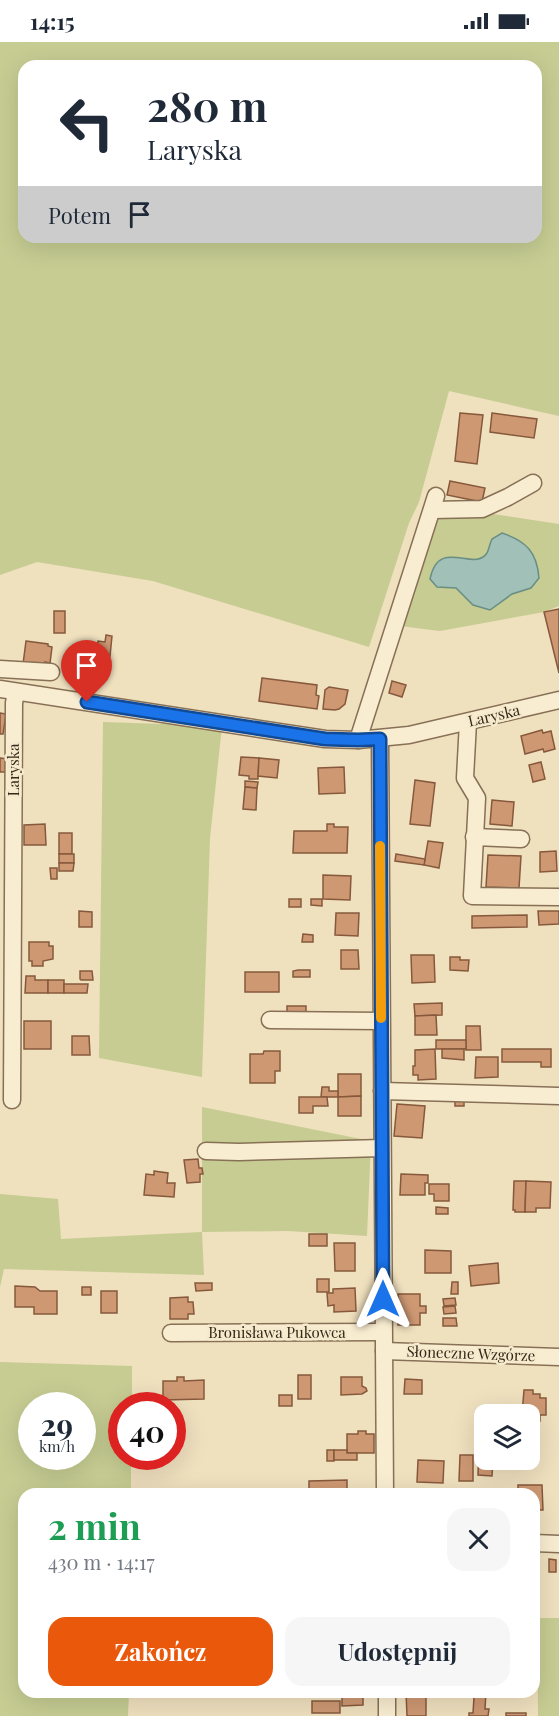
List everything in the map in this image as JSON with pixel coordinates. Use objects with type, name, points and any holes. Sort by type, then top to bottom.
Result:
[{"type":"street","points":[[358,740],[434,503],[482,508],[533,483]]},
{"type":"street","points":[[0,669],[51,672]]},
{"type":"street","name":"Laryska","points":[[12,1100],[14,715],[8,690],[325,739],[358,740],[409,735],[559,700]]},
{"type":"street","points":[[468,722],[465,778],[477,798],[472,896],[559,897]]},
{"type":"street","points":[[380,739],[385,1488]]},
{"type":"street","points":[[474,837],[521,839]]},
{"type":"street","points":[[270,1020],[381,1021]]},
{"type":"street","points":[[382,1090],[559,1096]]},
{"type":"street","points":[[206,1151],[382,1148]]},
{"type":"street","name":"Bronisława Pukowca","points":[[171,1333],[383,1332]]},
{"type":"street","name":"Słoneczne Wzgórze","points":[[384,1351],[559,1357]]},
{"type":"street","points":[[540,1543],[559,1544]]},
{"type":"street","points":[[387,1698],[387,1716]]},
{"type":"green space","points":[[0,42],[559,42],[559,416],[449,391],[419,502],[409,523],[369,647],[153,581],[37,562],[0,575]]},
{"type":"green space","points":[[493,514],[559,524],[559,606],[544,612],[440,631],[400,626],[438,516]]},
{"type":"green space","points":[[103,722],[222,726],[210,838],[202,1077],[99,1058]]},
{"type":"green space","points":[[202,1107],[371,1141],[367,1236],[288,1231],[202,1232]]},
{"type":"green space","points":[[0,1194],[58,1199],[61,1239],[202,1232],[204,1275],[4,1269],[0,1287]]},
{"type":"green space","points":[[0,1362],[132,1366],[132,1392],[108,1392],[108,1470],[131,1470],[131,1488],[18,1488],[18,1698],[129,1698],[128,1716],[0,1716]]},
{"type":"green space","points":[[540,1618],[559,1618],[559,1716],[538,1716]]},
{"type":"water","points":[[502,533],[524,544],[533,554],[539,578],[531,588],[512,594],[490,610],[473,605],[456,588],[437,587],[430,579],[434,566],[441,560],[449,557],[481,558],[487,553],[492,539]]},
{"type":"building","points":[[460,413],[483,415],[477,464],[455,461]]},
{"type":"building","points":[[492,413],[537,419],[534,438],[490,432]]},
{"type":"building","points":[[450,481],[485,488],[482,502],[447,495]]},
{"type":"building","points":[[559,609],[559,673],[544,612]]},
{"type":"building","points":[[54,611],[65,611],[65,633],[54,633]]},
{"type":"building","points":[[106,635],[112,636],[110,656],[104,656],[104,650],[97,649],[98,641],[105,642]]},
{"type":"building","points":[[26,641],[48,644],[52,647],[50,663],[45,662],[45,667],[23,664]]},
{"type":"building","points":[[72,648],[104,652],[101,675],[69,670]]},
{"type":"building","points":[[262,678],[317,685],[316,695],[319,696],[317,709],[259,701]]},
{"type":"building","points":[[392,681],[406,685],[402,697],[389,693]]},
{"type":"building","points":[[329,687],[348,690],[345,704],[339,709],[323,709],[325,690]]},
{"type":"building","points":[[0,713],[6,714],[3,734],[0,734]]},
{"type":"building","points":[[542,730],[543,733],[551,731],[555,749],[544,752],[543,749],[525,754],[521,736]]},
{"type":"building","points":[[241,757],[259,758],[258,779],[249,779],[249,776],[239,775]]},
{"type":"building","points":[[0,758],[7,759],[6,772],[0,772]]},
{"type":"building","points":[[259,758],[279,760],[277,778],[258,776]]},
{"type":"building","points":[[541,762],[545,779],[533,782],[529,765]]},
{"type":"building","points":[[344,767],[345,793],[319,794],[318,768]]},
{"type":"building","points":[[415,780],[435,783],[430,826],[410,824]]},
{"type":"building","points":[[245,781],[258,782],[257,788],[245,787]]},
{"type":"building","points":[[245,787],[257,788],[256,810],[243,809]]},
{"type":"building","points":[[492,800],[514,802],[512,826],[490,824]]},
{"type":"building","points":[[45,824],[46,845],[24,845],[24,825]]},
{"type":"building","points":[[327,824],[334,824],[334,827],[348,827],[347,853],[293,853],[294,831],[327,831]]},
{"type":"building","points":[[59,833],[72,833],[72,854],[59,854]]},
{"type":"building","points":[[428,841],[443,843],[439,868],[424,865]]},
{"type":"building","points":[[556,851],[557,871],[540,872],[540,852]]},
{"type":"building","points":[[59,854],[74,854],[74,863],[59,863]]},
{"type":"building","points":[[396,854],[425,859],[424,865],[395,861]]},
{"type":"building","points":[[488,855],[521,856],[519,888],[486,887]]},
{"type":"building","points":[[59,863],[74,863],[73,871],[59,871]]},
{"type":"building","points":[[50,868],[57,868],[57,879],[51,879]]},
{"type":"building","points":[[323,875],[351,876],[350,900],[323,899]]},
{"type":"building","points":[[289,899],[301,899],[301,907],[289,907]]},
{"type":"building","points":[[311,899],[322,899],[322,906],[311,905]]},
{"type":"building","points":[[79,911],[92,912],[92,927],[79,927]]},
{"type":"building","points":[[538,911],[559,911],[559,924],[539,925]]},
{"type":"building","points":[[336,913],[359,913],[358,936],[335,935]]},
{"type":"building","points":[[527,915],[527,927],[472,928],[472,916]]},
{"type":"building","points":[[303,934],[313,935],[313,942],[302,942]]},
{"type":"building","points":[[29,942],[49,942],[49,946],[53,946],[53,959],[43,961],[43,966],[32,966],[32,961],[29,961]]},
{"type":"building","points":[[341,950],[358,950],[359,969],[341,969]]},
{"type":"building","points":[[411,955],[434,955],[435,982],[412,983]]},
{"type":"building","points":[[450,957],[469,960],[468,971],[450,970]]},
{"type":"building","points":[[310,970],[310,977],[293,977],[293,971]]},
{"type":"building","points":[[80,971],[92,971],[93,980],[81,980]]},
{"type":"building","points":[[245,972],[279,972],[279,992],[245,992]]},
{"type":"building","points":[[26,976],[35,976],[35,980],[48,980],[48,993],[25,993]]},
{"type":"building","points":[[48,980],[64,980],[64,993],[48,993]]},
{"type":"building","points":[[64,984],[88,984],[87,993],[64,993]]},
{"type":"building","points":[[442,1003],[442,1015],[415,1016],[414,1004]]},
{"type":"building","points":[[287,1006],[306,1006],[306,1015],[287,1015]]},
{"type":"building","points":[[436,1015],[437,1035],[415,1035],[415,1016]]},
{"type":"building","points":[[24,1021],[51,1021],[51,1049],[24,1049]]},
{"type":"building","points":[[466,1026],[480,1026],[481,1050],[466,1050]]},
{"type":"building","points":[[72,1036],[89,1036],[90,1055],[72,1055]]},
{"type":"building","points":[[436,1040],[466,1040],[466,1049],[436,1049]]},
{"type":"building","points":[[435,1049],[436,1079],[418,1080],[418,1075],[413,1075],[415,1050]]},
{"type":"building","points":[[442,1049],[464,1049],[464,1060],[442,1058]]},
{"type":"building","points":[[502,1049],[551,1049],[551,1067],[541,1067],[541,1062],[502,1062]]},
{"type":"building","points":[[264,1051],[280,1051],[280,1071],[275,1071],[275,1083],[250,1083],[250,1054],[263,1054]]},
{"type":"building","points":[[476,1057],[498,1057],[498,1077],[475,1078]]},
{"type":"building","points":[[338,1074],[361,1074],[361,1096],[338,1097]]},
{"type":"building","points":[[322,1087],[329,1087],[329,1091],[338,1091],[338,1097],[321,1097]]},
{"type":"building","points":[[455,1095],[464,1095],[464,1106],[455,1106]]},
{"type":"building","points":[[361,1096],[361,1116],[338,1116],[338,1097]]},
{"type":"building","points":[[299,1097],[327,1097],[328,1106],[313,1106],[313,1113],[299,1113]]},
{"type":"building","points":[[397,1104],[425,1106],[422,1138],[394,1136]]},
{"type":"building","points":[[198,1159],[199,1168],[202,1168],[203,1174],[200,1174],[200,1182],[187,1183],[184,1160]]},
{"type":"building","points":[[154,1171],[168,1173],[167,1183],[175,1183],[174,1197],[144,1195],[146,1174],[154,1175]]},
{"type":"building","points":[[401,1174],[428,1175],[425,1195],[400,1195]]},
{"type":"building","points":[[514,1181],[526,1181],[525,1212],[513,1210]]},
{"type":"building","points":[[526,1181],[551,1182],[550,1208],[536,1208],[536,1212],[525,1212]]},
{"type":"building","points":[[429,1184],[449,1184],[449,1201],[434,1201],[434,1194],[429,1194]]},
{"type":"building","points":[[436,1207],[448,1208],[448,1214],[436,1214]]},
{"type":"building","points":[[309,1234],[327,1234],[327,1246],[309,1246]]},
{"type":"building","points":[[334,1243],[355,1243],[355,1271],[335,1271]]},
{"type":"building","points":[[425,1250],[451,1251],[451,1273],[425,1273]]},
{"type":"building","points":[[498,1263],[499,1283],[471,1286],[469,1266]]},
{"type":"building","points":[[317,1279],[329,1279],[329,1292],[317,1292]]},
{"type":"building","points":[[452,1282],[458,1282],[458,1294],[451,1294]]},
{"type":"building","points":[[195,1283],[212,1283],[212,1290],[196,1291]]},
{"type":"building","points":[[15,1286],[35,1287],[40,1291],[57,1291],[57,1314],[34,1314],[34,1307],[15,1307]]},
{"type":"building","points":[[82,1287],[91,1287],[91,1295],[82,1295]]},
{"type":"building","points":[[355,1288],[356,1311],[334,1312],[334,1305],[328,1306],[327,1293],[333,1293],[333,1289]]},
{"type":"building","points":[[101,1291],[117,1291],[117,1313],[101,1313]]},
{"type":"building","points":[[398,1294],[420,1294],[420,1306],[426,1306],[426,1313],[420,1313],[420,1325],[398,1325]]},
{"type":"building","points":[[188,1297],[188,1302],[193,1302],[194,1314],[188,1314],[188,1319],[170,1319],[170,1298]]},
{"type":"building","points":[[455,1298],[456,1305],[444,1306],[443,1299]]},
{"type":"building","points":[[455,1306],[456,1313],[444,1314],[443,1307]]},
{"type":"building","points":[[443,1318],[456,1318],[457,1326],[443,1326]]},
{"type":"building","points":[[298,1375],[311,1375],[311,1399],[298,1399]]},
{"type":"building","points":[[177,1377],[184,1377],[184,1381],[204,1380],[204,1399],[186,1399],[186,1392],[163,1392],[163,1381],[177,1381]]},
{"type":"building","points":[[341,1377],[362,1377],[362,1386],[367,1391],[362,1394],[341,1395]]},
{"type":"building","points":[[405,1379],[422,1380],[422,1394],[404,1394]]},
{"type":"building","points":[[524,1390],[533,1390],[533,1394],[540,1394],[540,1398],[546,1398],[546,1415],[540,1415],[540,1404],[523,1404]]},
{"type":"building","points":[[279,1395],[292,1395],[292,1406],[279,1406]]},
{"type":"building","points":[[358,1431],[374,1434],[374,1453],[347,1453],[347,1434],[358,1434]]},
{"type":"building","points":[[327,1450],[334,1450],[334,1461],[327,1461]]},
{"type":"building","points":[[334,1450],[357,1453],[357,1460],[334,1460]]},
{"type":"building","points":[[460,1455],[473,1455],[473,1481],[459,1481]]},
{"type":"building","points":[[418,1460],[444,1461],[443,1483],[417,1482]]},
{"type":"building","points":[[478,1470],[492,1470],[492,1476],[478,1475]]},
{"type":"building","points":[[347,1480],[347,1488],[309,1488],[309,1481]]},
{"type":"building","points":[[518,1485],[542,1485],[543,1510],[540,1510],[540,1488],[518,1488]]},
{"type":"building","points":[[549,1559],[556,1560],[556,1572],[549,1572]]},
{"type":"building","points":[[342,1698],[363,1698],[363,1705],[342,1706]]},
{"type":"building","points":[[406,1698],[426,1698],[426,1716],[407,1716]]},
{"type":"building","points":[[474,1698],[486,1698],[485,1709],[489,1709],[488,1716],[469,1716],[469,1713],[473,1713]]},
{"type":"building","points":[[312,1701],[340,1701],[340,1713],[312,1713]]},
{"type":"building","points":[[506,1713],[526,1713],[526,1716],[506,1716]]},
{"type":"slow traffic","points":[[380,846],[381,1018]]},
{"type":"route","points":[[87,702],[325,739],[380,739],[383,1299]]}]
